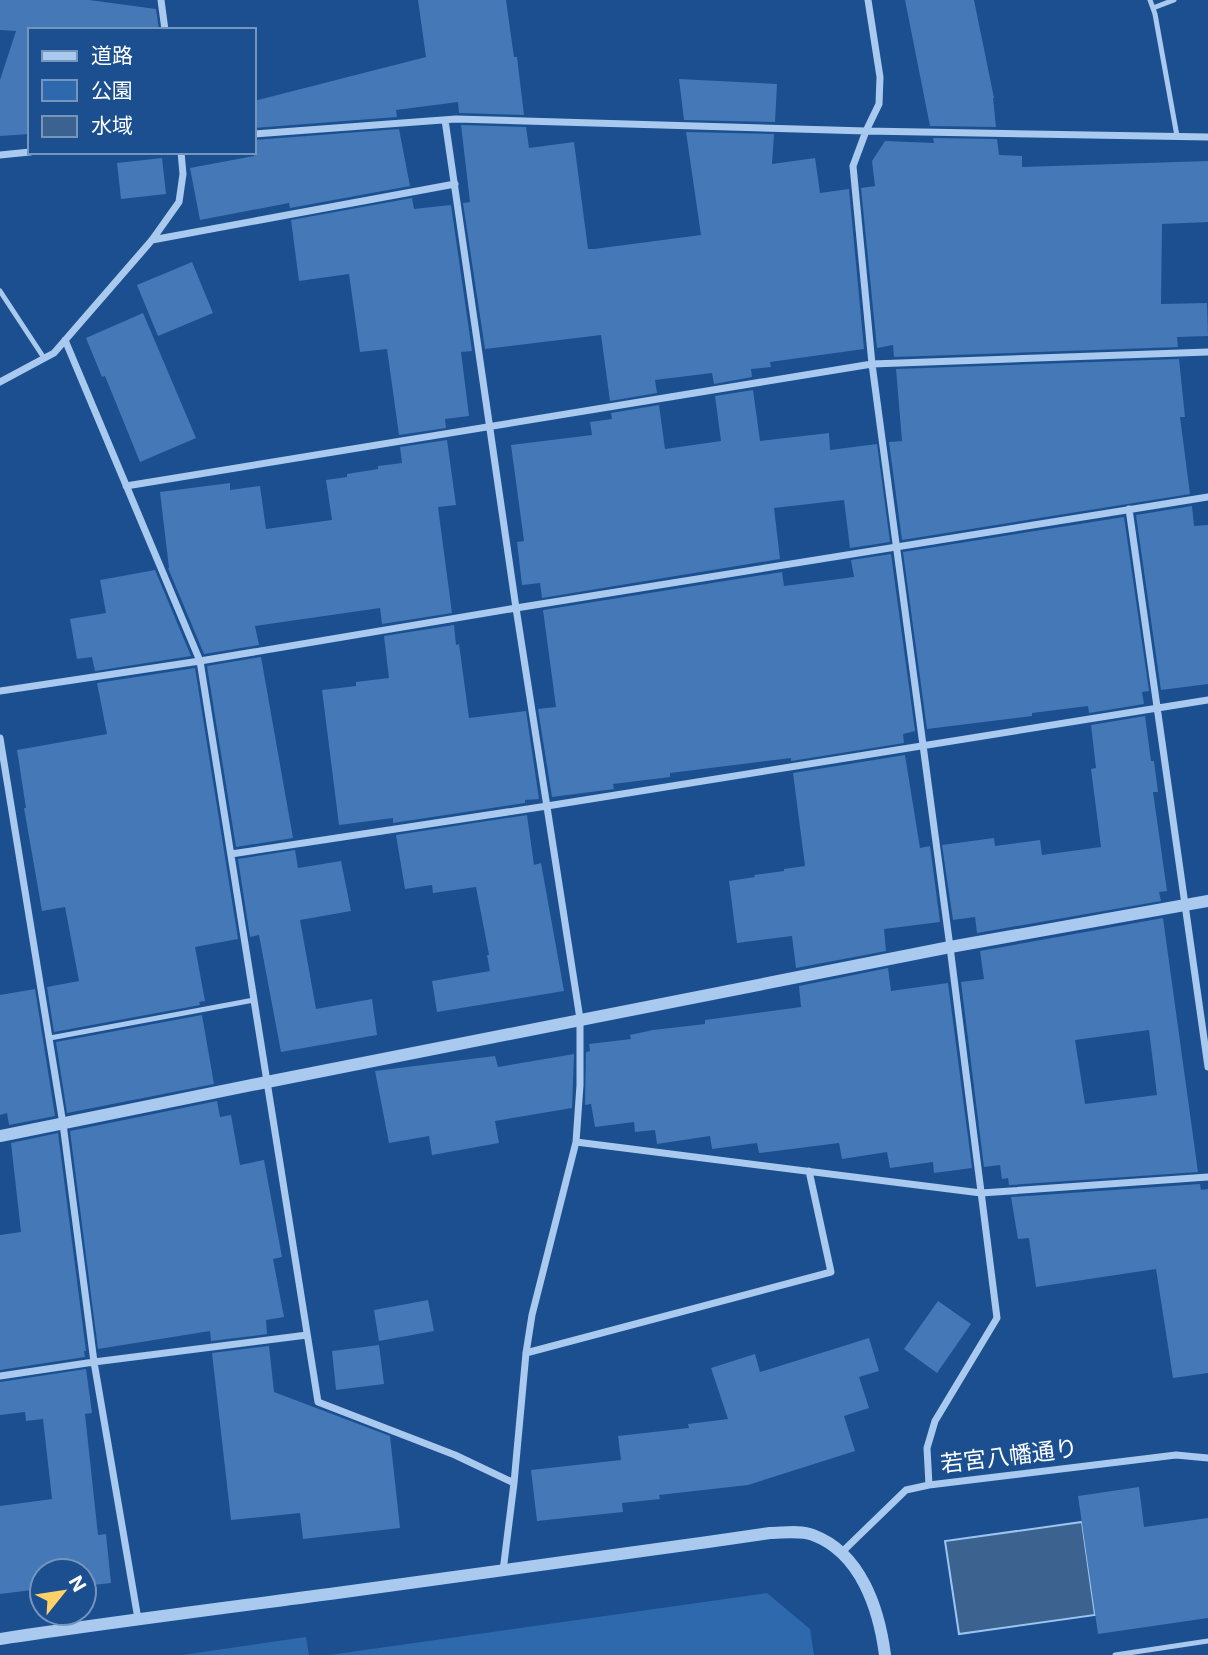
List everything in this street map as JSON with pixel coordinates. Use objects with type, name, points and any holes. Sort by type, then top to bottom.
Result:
[{"type":"street","points":[[161,0],[165,28]]},
{"type":"street","points":[[868,0],[880,77],[879,104],[853,166],[872,364],[997,1318],[936,1421],[927,1448],[929,1485]]},
{"type":"street","points":[[256,134],[456,119],[866,131],[1208,137]]},
{"type":"street","points":[[445,120],[516,608],[580,1019],[580,1085],[576,1142],[532,1315],[503,1571]]},
{"type":"street","points":[[0,155],[28,152]]},
{"type":"street","points":[[0,382],[54,353],[152,240],[179,202],[183,174],[181,154]]},
{"type":"street","points":[[152,240],[455,184]]},
{"type":"street","points":[[65,340],[200,661],[318,1402],[455,1454],[514,1483]]},
{"type":"street","points":[[126,486],[872,364],[1208,352]]},
{"type":"street","points":[[0,691],[200,661],[1208,496]]},
{"type":"street","points":[[1129,509],[1208,1067]]},
{"type":"street","points":[[231,854],[1208,700]]},
{"type":"street","points":[[0,738],[63,1124],[94,1362],[138,1619]]},
{"type":"street","points":[[0,1136],[950,947],[1208,901]]},
{"type":"street","points":[[576,1142],[981,1193],[1208,1177]]},
{"type":"street","points":[[526,1353],[831,1272],[809,1171]]},
{"type":"street","points":[[0,1376],[307,1335]]},
{"type":"street","name":"若宮八幡通り","points":[[841,1553],[906,1490],[1175,1455],[1208,1458]]},
{"type":"street","points":[[0,1639],[791,1532],[811,1534],[827,1542],[855,1569],[874,1603],[882,1630],[885,1655]]},
{"type":"lane","points":[[1150,0],[1177,136]]},
{"type":"lane","points":[[1153,8],[1174,0]]},
{"type":"lane","points":[[0,291],[44,358]]},
{"type":"lane","points":[[50,1038],[254,1000]]},
{"type":"lane","points":[[1115,1655],[1208,1641]]},
{"type":"green space","points":[[767,1593],[810,1629],[814,1655],[329,1655]]},
{"type":"green space","points":[[306,1637],[309,1655],[182,1655]]},
{"type":"water","points":[[1082,1522],[1095,1615],[959,1634],[945,1541]]},
{"type":"building","points":[[0,0],[89,0],[156,9],[159,28],[28,28],[28,134],[0,136],[0,80],[16,31],[0,30]]},
{"type":"building","points":[[418,0],[506,0],[524,115],[459,113],[458,102],[396,110],[397,117],[256,128],[256,100],[426,57]]},
{"type":"building","points":[[905,0],[974,0],[994,98],[996,127],[930,126]]},
{"type":"building","points":[[679,79],[777,84],[775,122],[684,120]]},
{"type":"building","points":[[461,125],[526,127],[529,148],[574,142],[588,249],[701,235],[686,132],[774,134],[772,164],[815,158],[820,193],[849,189],[864,349],[770,362],[771,367],[751,369],[752,377],[714,384],[712,373],[655,380],[657,393],[610,401],[601,335],[485,349],[463,203],[470,202]]},
{"type":"building","points":[[399,129],[410,186],[290,208],[289,203],[200,220],[190,168],[254,156],[256,140]]},
{"type":"building","points":[[933,138],[997,139],[999,155],[1022,156],[1022,167],[1208,161],[1208,222],[1162,224],[1161,304],[1207,303],[1208,336],[1177,337],[1178,347],[894,357],[893,345],[877,348],[861,188],[875,186],[872,161],[885,141],[934,143]]},
{"type":"building","points":[[162,158],[166,194],[121,199],[117,163]]},
{"type":"building","points":[[412,198],[414,209],[451,205],[472,351],[461,352],[469,416],[445,419],[446,428],[399,435],[387,349],[360,352],[349,274],[299,281],[291,220]]},
{"type":"building","points":[[192,262],[213,313],[158,336],[137,285]]},
{"type":"building","points":[[143,313],[196,438],[140,462],[105,376],[102,377],[86,338]]},
{"type":"building","points":[[1179,359],[1185,417],[1180,417],[1190,494],[902,540],[889,442],[902,441],[896,369]]},
{"type":"building","points":[[753,390],[760,441],[829,433],[830,450],[877,444],[890,542],[850,548],[844,500],[774,508],[780,559],[542,598],[540,583],[522,585],[517,542],[524,541],[511,445],[592,435],[590,422],[612,419],[611,413],[659,405],[665,449],[721,441],[715,396]]},
{"type":"building","points":[[447,440],[456,505],[438,507],[452,613],[382,624],[380,608],[255,626],[259,645],[204,654],[168,568],[160,492],[230,483],[230,490],[260,486],[266,529],[332,520],[326,480],[378,469],[378,466],[402,463],[400,447]]},
{"type":"building","points":[[1192,506],[1194,526],[1208,525],[1208,684],[1161,690],[1136,515]]},
{"type":"building","points":[[1124,517],[1149,691],[1142,692],[1144,704],[1089,713],[1088,706],[927,729],[903,552]]},
{"type":"building","points":[[891,554],[915,731],[903,734],[904,743],[791,761],[791,758],[670,773],[670,777],[613,784],[614,789],[552,797],[538,709],[556,707],[543,610],[782,572],[784,586],[854,577],[851,560]]},
{"type":"building","points":[[155,570],[191,656],[95,671],[92,657],[77,659],[70,619],[106,613],[100,580]]},
{"type":"building","points":[[454,625],[469,718],[526,711],[539,799],[393,823],[393,818],[339,825],[322,690],[389,678],[384,636]]},
{"type":"building","points":[[261,657],[293,838],[236,847],[207,666]]},
{"type":"building","points":[[195,668],[238,939],[195,947],[205,1001],[199,1002],[200,1005],[54,1032],[47,987],[79,981],[65,907],[42,911],[17,750],[107,734],[97,683]]},
{"type":"building","points":[[1145,716],[1158,792],[1153,792],[1167,891],[1159,892],[1161,901],[977,933],[975,917],[953,920],[942,845],[994,838],[995,846],[1040,840],[1042,855],[1101,847],[1091,769],[1096,768],[1091,725]]},
{"type":"building","points":[[905,755],[920,848],[930,846],[940,922],[884,929],[886,951],[796,968],[792,936],[737,943],[729,881],[805,866],[793,773]]},
{"type":"building","points":[[527,815],[534,865],[541,863],[564,991],[437,1012],[432,981],[490,971],[476,887],[433,893],[432,885],[405,889],[396,835]]},
{"type":"building","points":[[295,850],[298,868],[341,861],[351,911],[300,920],[316,1009],[372,999],[377,1035],[281,1052],[259,935],[250,937],[238,859]]},
{"type":"building","points":[[1163,918],[1198,1172],[1009,1185],[1008,1178],[1002,1179],[1000,1165],[984,1167],[961,982],[984,979],[980,951]],"holes":[[[1149,1030],[1157,1095],[1085,1104],[1075,1040]]]},
{"type":"building","points":[[888,968],[891,991],[948,983],[972,1168],[934,1173],[933,1162],[890,1168],[887,1152],[842,1159],[839,1143],[759,1153],[757,1143],[712,1149],[710,1136],[657,1144],[655,1130],[635,1132],[634,1122],[595,1127],[591,1104],[585,1105],[586,1052],[590,1051],[589,1044],[631,1039],[630,1035],[653,1030],[705,1024],[705,1020],[801,1007],[799,986]]},
{"type":"building","points":[[35,989],[55,1116],[9,1125],[7,1113],[0,1115],[0,995]]},
{"type":"building","points":[[202,1015],[214,1084],[67,1113],[56,1042]]},
{"type":"building","points":[[574,1054],[572,1108],[495,1121],[499,1143],[432,1155],[429,1136],[389,1143],[375,1071],[495,1056],[498,1067]]},
{"type":"building","points":[[217,1101],[220,1117],[231,1115],[240,1165],[264,1160],[282,1257],[273,1259],[284,1317],[266,1320],[267,1334],[211,1341],[210,1331],[98,1349],[70,1131]]},
{"type":"building","points":[[58,1133],[85,1357],[0,1370],[0,1235],[21,1232],[11,1143]]},
{"type":"building","points":[[1200,1184],[1201,1190],[1208,1189],[1208,1373],[1173,1378],[1156,1269],[1036,1287],[1029,1238],[1018,1239],[1011,1197]]},
{"type":"building","points":[[428,1300],[434,1331],[379,1341],[374,1310]]},
{"type":"building","points":[[938,1301],[971,1324],[937,1373],[904,1349]]},
{"type":"building","points":[[869,1338],[879,1371],[859,1377],[869,1408],[844,1416],[855,1451],[748,1485],[659,1495],[660,1499],[622,1503],[623,1512],[537,1521],[531,1470],[621,1460],[618,1436],[689,1428],[688,1424],[728,1419],[711,1368],[755,1354],[760,1372]]},
{"type":"building","points":[[379,1345],[384,1384],[336,1390],[332,1351]]},
{"type":"building","points":[[269,1346],[274,1392],[390,1436],[400,1528],[303,1539],[300,1513],[231,1520],[212,1353]]},
{"type":"building","points":[[86,1369],[92,1413],[85,1414],[98,1535],[106,1534],[111,1583],[98,1584],[98,1557],[28,1557],[28,1590],[0,1594],[0,1506],[52,1499],[43,1419],[26,1421],[25,1412],[0,1415],[0,1382]]},
{"type":"building","points":[[1139,1487],[1144,1527],[1208,1518],[1208,1618],[1098,1634],[1078,1496]]}]
